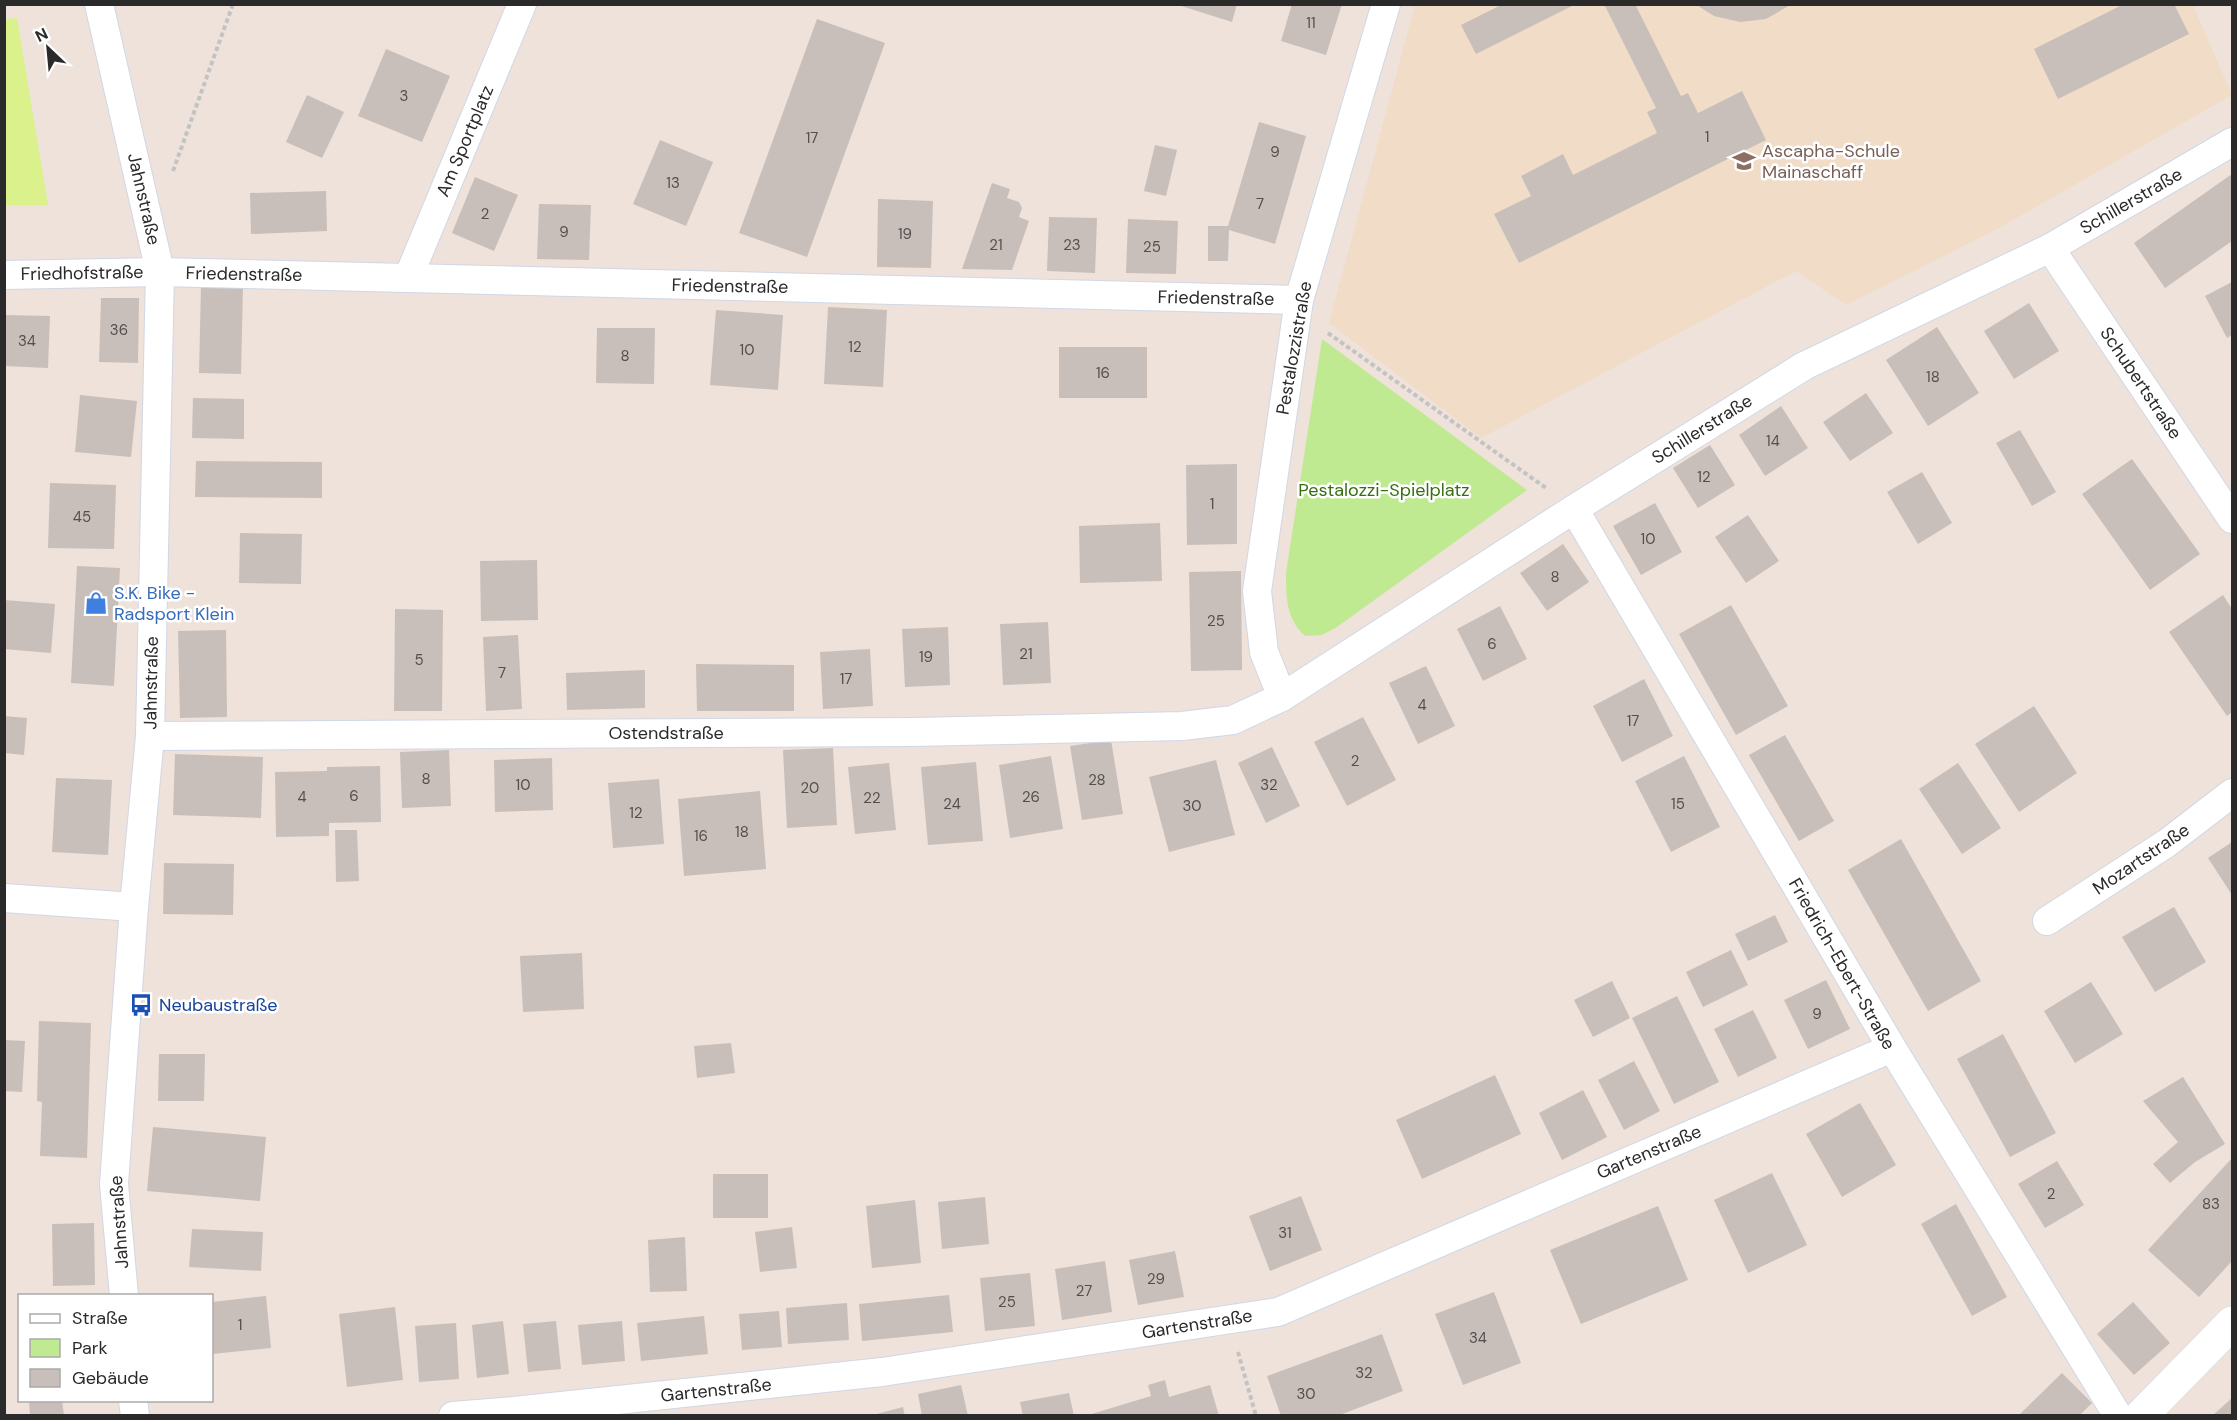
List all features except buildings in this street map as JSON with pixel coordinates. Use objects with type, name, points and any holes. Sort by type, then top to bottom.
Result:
[{"type":"street","name":"Am Sportplatz","points":[[408,278],[522,4]]},
{"type":"street","name":"Pestalozzistraße","points":[[1282,697],[1264,652],[1257,591],[1298,306],[1386,4]]},
{"type":"street","name":"Jahnstraße","points":[[102,14],[160,272],[150,736],[134,907],[114,1184],[124,1294]]},
{"type":"street","name":"Schillerstraße","points":[[1182,726],[1233,720],[1282,697],[1575,508],[1804,366],[2050,248],[2232,142]]},
{"type":"street","name":"Schubertstraße","points":[[2050,248],[2232,519]]},
{"type":"street","name":"Friedenstraße","points":[[160,272],[1298,306]]},
{"type":"street","name":"Friedhofstraße","points":[[4,275],[160,272]]},
{"type":"street","name":"Friedrich-Ebert-Straße","points":[[1575,508],[1892,1048],[2118,1416]]},
{"type":"street","name":"Ostendstraße","points":[[150,736],[901,732],[1182,726]]},
{"type":"street","name":"Mozartstraße","points":[[2048,921],[2167,843],[2232,793]]},
{"type":"street","points":[[4,898],[134,907]]},
{"type":"street","name":"Gartenstraße","points":[[453,1416],[882,1372],[1278,1312],[1892,1048]]},
{"type":"street","points":[[2141,1416],[2232,1323]]},
{"type":"path","points":[[170,177],[233,4]]},
{"type":"path","points":[[1298,306],[1575,508]]},
{"type":"path","points":[[1229,1319],[1256,1416]]},
{"type":"shaded area","name":"Ascapha-Schule Mainaschaff","points":[[1415,5],[2193,5],[2232,95],[1999,228],[1846,305],[1796,271],[1481,438],[1329,323]]},
{"type":"green space","points":[[17,18],[48,205],[5,205],[5,19]]},
{"type":"green space","name":"Pestalozzi-Spielplatz","points":[[1322,339],[1527,490],[1337,627],[1322,635],[1305,636],[1294,622],[1288,607],[1286,573]]},
{"type":"place","name":"Ascapha-Schule Mainaschaff","points":[[1744,161]]},
{"type":"place","name":"S.K. Bike - Radsport Klein","points":[[96,603]]},
{"type":"place","name":"Neubaustraße","points":[[141,1005]]}]
